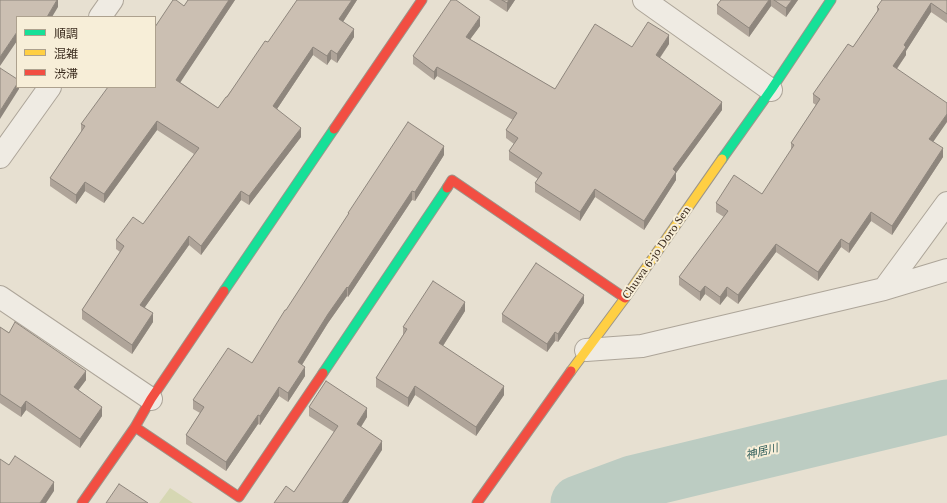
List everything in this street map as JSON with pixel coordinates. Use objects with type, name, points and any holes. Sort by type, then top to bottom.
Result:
[{"type":"street","points":[[101,16],[112,0]]},
{"type":"street","points":[[82,503],[422,0]]},
{"type":"street","points":[[644,0],[771,90]]},
{"type":"street","name":"Chuwa 6-jo Doro Sen","points":[[477,503],[625,298],[771,90],[831,0]]},
{"type":"street","points":[[0,157],[49,88]]},
{"type":"street","points":[[134,427],[239,497],[452,180],[625,298]]},
{"type":"street","points":[[884,289],[947,203]]},
{"type":"street","points":[[586,350],[642,346],[884,289],[947,270]]},
{"type":"street","points":[[0,297],[152,399]]},
{"type":"green space","points":[[170,488],[193,503],[159,503]]},
{"type":"building","points":[[0,0],[57,0],[48,16],[16,16],[16,33],[0,57]]},
{"type":"building","points":[[173,0],[176,0],[184,6],[188,0],[229,0],[176,80],[218,108],[265,41],[268,42],[297,0],[352,0],[339,19],[354,29],[337,54],[331,50],[327,56],[313,47],[273,106],[301,128],[249,196],[241,191],[201,246],[189,236],[140,305],[153,313],[132,345],[82,310],[124,246],[116,240],[133,217],[143,224],[199,148],[157,121],[104,194],[85,182],[76,195],[50,178],[85,126],[81,124],[107,88],[156,88],[156,26]]},
{"type":"building","points":[[451,0],[456,0],[480,17],[466,37],[555,89],[595,24],[632,47],[648,22],[669,35],[656,55],[722,102],[673,169],[676,172],[644,221],[595,189],[580,212],[535,183],[542,173],[509,151],[518,138],[506,130],[517,113],[437,67],[434,72],[413,56]]},
{"type":"building","points":[[502,0],[509,0],[507,3]]},
{"type":"building","points":[[721,0],[769,0],[749,28],[717,5]]},
{"type":"building","points":[[774,0],[792,0],[786,8]]},
{"type":"building","points":[[882,0],[947,0],[947,14],[931,3],[904,45],[906,47],[893,66],[947,103],[947,114],[929,139],[943,148],[892,226],[871,212],[849,244],[841,239],[818,272],[776,244],[738,295],[727,287],[720,297],[705,286],[700,292],[679,277],[728,211],[716,203],[734,175],[762,194],[794,145],[791,143],[820,99],[813,94],[848,44],[853,47],[879,9],[877,7]]},
{"type":"building","points":[[0,68],[16,78],[16,86],[0,111]]},
{"type":"building","points":[[408,122],[444,146],[415,192],[412,191],[348,288],[347,287],[328,314],[298,362],[305,367],[288,393],[279,387],[260,416],[258,415],[226,462],[186,435],[204,407],[193,400],[228,348],[252,363]]},
{"type":"building","points":[[536,263],[584,295],[558,334],[555,332],[547,344],[502,314]]},
{"type":"building","points":[[433,281],[465,302],[439,343],[504,386],[476,427],[415,386],[408,398],[376,378],[407,329],[403,327]]},
{"type":"building","points":[[15,322],[86,371],[74,387],[102,407],[80,439],[26,401],[21,408],[0,394],[0,327],[9,333]]},
{"type":"building","points":[[326,381],[367,408],[357,424],[382,441],[342,503],[274,503],[286,486],[294,492],[338,426],[309,407]]},
{"type":"building","points":[[15,456],[54,482],[40,503],[0,503],[0,459],[9,465]]},
{"type":"building","points":[[119,484],[148,503],[106,503]]},
{"type":"waterway","name":"神居川","points":[[578,503],[632,483],[947,407]]},
{"type":"traffic: fast","points":[[722,159],[771,90],[831,0]]},
{"type":"traffic: fast","points":[[224,291],[334,129]]},
{"type":"traffic: fast","points":[[323,373],[447,188]]},
{"type":"traffic: slow","points":[[571,371],[625,298],[722,159]]},
{"type":"traffic: jam","points":[[334,129],[422,0]]},
{"type":"traffic: jam","points":[[447,188],[452,180],[625,298]]},
{"type":"traffic: jam","points":[[82,503],[135,427],[151,399],[224,291]]},
{"type":"traffic: jam","points":[[477,503],[571,371]]},
{"type":"traffic: jam","points":[[135,427],[239,497],[323,373]]}]
